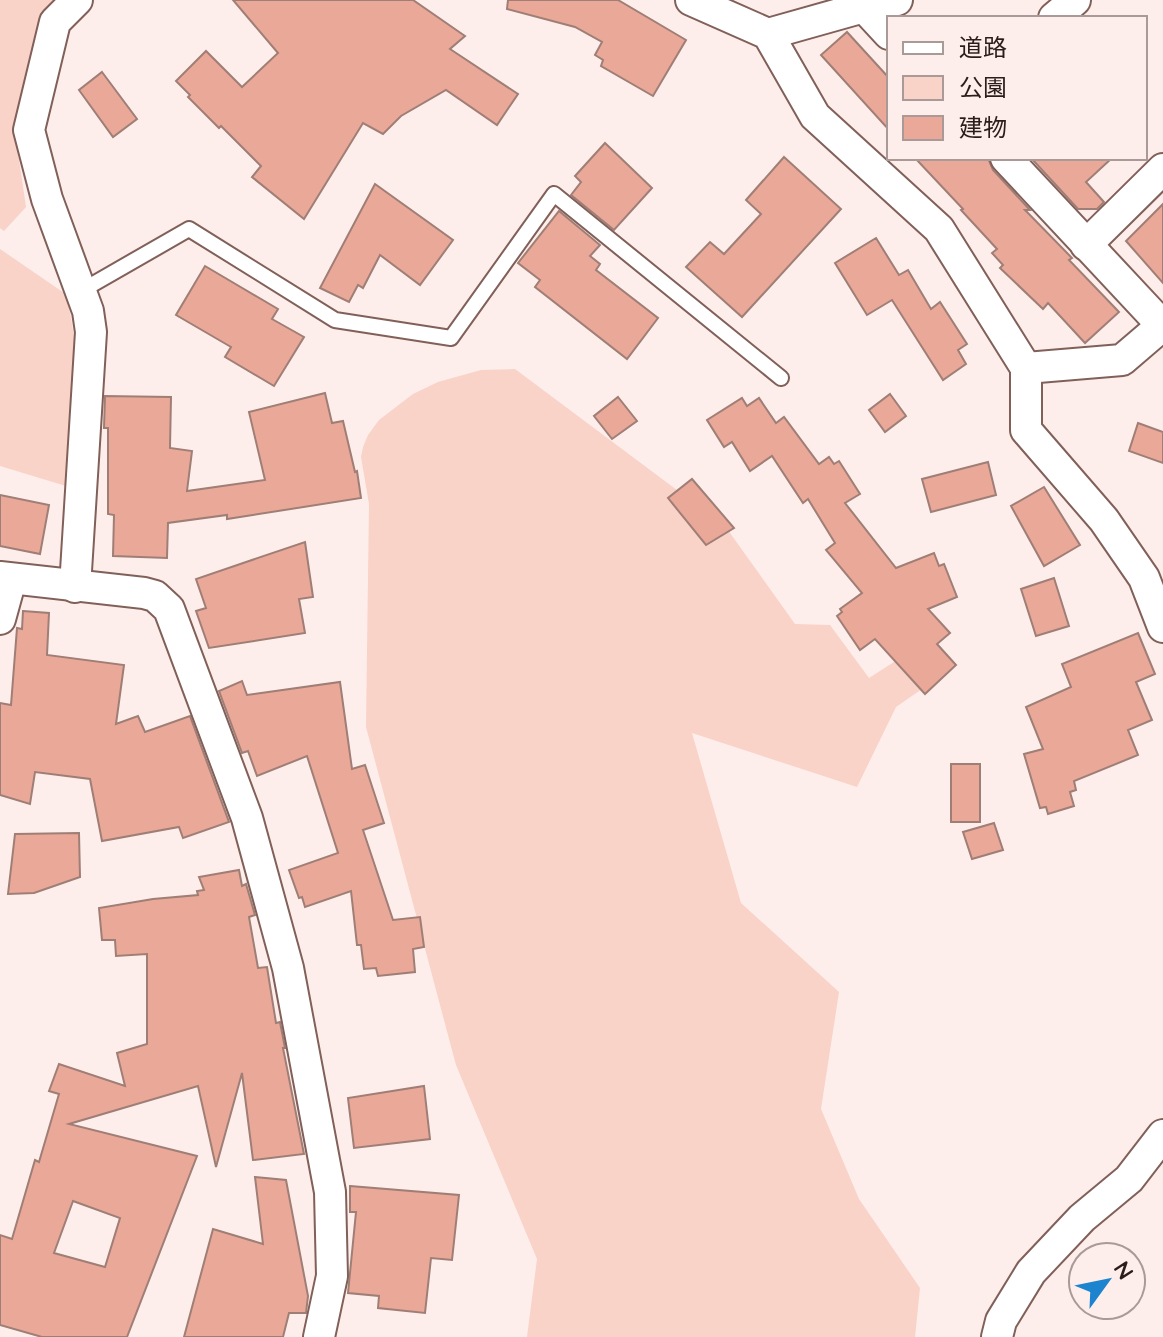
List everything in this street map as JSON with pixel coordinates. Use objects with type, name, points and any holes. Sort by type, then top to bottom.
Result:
[{"type":"street","points":[[75,587],[91,332],[88,311],[47,199],[29,130],[55,22],[77,0]]},
{"type":"street","points":[[691,0],[768,34],[815,116],[939,229],[1026,368],[1026,430],[1154,580],[1163,627]]},
{"type":"street","points":[[768,34],[897,0]]},
{"type":"street","points":[[1056,16],[1075,0]]},
{"type":"street","points":[[864,7],[887,32]]},
{"type":"street","points":[[1008,160],[1163,325],[1122,360],[1026,368]]},
{"type":"street","points":[[1086,245],[1163,169]]},
{"type":"street","points":[[0,619],[5,578],[144,593],[155,596],[169,609],[247,818],[288,968],[330,1192],[332,1276],[319,1337]]},
{"type":"street","points":[[997,1337],[1001,1321],[1031,1272],[1082,1218],[1129,1179],[1163,1135]]},
{"type":"lane","points":[[81,291],[189,229],[335,320],[451,338],[554,194],[781,378]]},
{"type":"green space","points":[[0,0],[60,0],[39,23],[15,133],[26,207],[4,231],[0,228]]},
{"type":"green space","points":[[0,249],[67,295],[77,354],[66,486],[0,466]]},
{"type":"green space","points":[[515,369],[725,526],[795,624],[830,625],[869,678],[930,639],[932,682],[896,707],[857,787],[692,733],[741,903],[839,992],[821,1109],[859,1199],[920,1288],[915,1337],[527,1337],[537,1259],[456,1065],[366,727],[369,504],[361,457],[368,435],[379,420],[413,394],[438,382],[481,370]]},
{"type":"building","points":[[233,0],[413,0],[465,36],[450,49],[518,94],[497,125],[446,90],[401,116],[383,134],[363,123],[304,219],[252,177],[261,166],[188,97],[190,95],[176,81],[206,51],[242,87],[278,53]]},
{"type":"building","points":[[508,0],[618,0],[686,40],[653,96],[601,66],[603,60],[595,55],[602,42],[575,27],[507,9]]},
{"type":"building","points":[[847,32],[887,76],[887,128],[821,55]]},
{"type":"building","points":[[102,72],[137,119],[113,137],[79,90]]},
{"type":"building","points":[[605,143],[652,188],[614,230],[571,195],[581,182],[575,176]]},
{"type":"building","points":[[784,157],[841,209],[742,317],[686,267],[710,242],[724,254],[761,214],[746,200]]},
{"type":"building","points":[[917,160],[989,160],[993,170],[1030,210],[1025,210],[1119,312],[1085,343],[1048,303],[1043,309],[1000,268],[1003,265],[992,253],[997,249]]},
{"type":"building","points":[[1033,160],[1110,160],[1086,182],[1104,202],[1097,209],[1078,209]]},
{"type":"building","points":[[375,184],[453,240],[420,285],[380,255],[363,288],[358,285],[349,302],[320,288]]},
{"type":"building","points":[[1163,204],[1163,283],[1126,241]]},
{"type":"building","points":[[559,211],[600,245],[590,256],[600,264],[596,270],[658,318],[627,359],[535,287],[540,280],[518,263]]},
{"type":"building","points":[[876,238],[899,275],[908,270],[931,309],[940,302],[967,344],[958,350],[966,364],[943,380],[892,300],[867,315],[835,263]]},
{"type":"building","points":[[205,266],[278,309],[272,319],[304,337],[274,386],[225,357],[231,347],[176,315]]},
{"type":"building","points":[[325,393],[332,423],[343,421],[361,498],[227,519],[227,515],[168,523],[167,558],[113,556],[114,515],[108,514],[105,396],[171,397],[170,448],[192,451],[187,491],[265,480],[249,412]]},
{"type":"building","points":[[890,394],[906,416],[885,432],[869,410]]},
{"type":"building","points":[[618,397],[637,421],[612,439],[594,416]]},
{"type":"building","points":[[742,398],[747,406],[759,398],[776,423],[784,417],[819,464],[829,457],[834,464],[839,461],[860,494],[845,503],[896,568],[934,553],[939,566],[944,564],[957,597],[928,609],[950,633],[937,644],[956,665],[925,694],[875,639],[860,650],[837,616],[842,612],[840,609],[862,593],[826,550],[835,543],[808,499],[803,503],[772,456],[750,471],[732,442],[724,447],[707,420]]},
{"type":"building","points":[[1138,423],[1163,432],[1163,463],[1129,451]]},
{"type":"building","points":[[988,462],[996,495],[931,512],[922,479]]},
{"type":"building","points":[[692,479],[734,528],[706,545],[668,498]]},
{"type":"building","points":[[1044,487],[1080,545],[1044,566],[1011,506]]},
{"type":"building","points":[[0,495],[49,505],[40,554],[0,546]]},
{"type":"building","points":[[305,542],[313,597],[299,599],[305,633],[209,648],[196,611],[206,608],[196,579]]},
{"type":"building","points":[[1054,578],[1069,626],[1036,636],[1021,589]]},
{"type":"building","points":[[23,611],[49,613],[47,655],[124,665],[116,724],[138,716],[145,732],[190,716],[229,822],[183,838],[179,827],[102,841],[90,779],[35,772],[30,804],[0,795],[0,703],[11,705],[17,628],[22,629]]},
{"type":"building","points":[[1138,633],[1155,674],[1136,682],[1152,720],[1128,730],[1138,755],[1074,781],[1076,790],[1070,792],[1074,806],[1048,814],[1046,807],[1040,808],[1024,754],[1043,749],[1026,707],[1071,687],[1062,664]]},
{"type":"building","points":[[242,681],[247,695],[340,682],[352,769],[365,765],[384,823],[363,830],[393,920],[420,917],[424,947],[413,949],[415,972],[378,976],[376,968],[364,969],[361,945],[357,945],[351,891],[305,907],[302,897],[299,898],[289,870],[338,853],[307,756],[257,776],[248,751],[242,753],[219,691]]},
{"type":"building","points":[[951,764],[980,764],[980,822],[951,822]]},
{"type":"building","points":[[994,823],[1003,850],[972,859],[963,832]]},
{"type":"building","points":[[79,833],[80,877],[34,893],[8,894],[15,834]]},
{"type":"building","points":[[239,870],[242,886],[246,884],[255,915],[249,917],[258,968],[267,967],[304,1154],[253,1160],[242,1073],[216,1167],[198,1086],[69,1124],[197,1156],[127,1337],[42,1337],[0,1325],[0,1235],[12,1239],[35,1160],[39,1162],[59,1094],[49,1091],[59,1064],[125,1086],[117,1053],[147,1044],[147,954],[116,956],[115,940],[102,940],[99,908],[198,895],[197,891],[204,890],[199,877]],"holes":[[[73,1201],[120,1218],[105,1267],[54,1253]]]},
{"type":"building","points":[[424,1086],[430,1139],[354,1148],[348,1098]]},
{"type":"building","points":[[255,1177],[286,1180],[308,1296],[306,1313],[289,1313],[283,1337],[184,1337],[213,1229],[263,1244]]},
{"type":"building","points":[[350,1186],[459,1195],[452,1260],[431,1258],[425,1313],[378,1308],[379,1296],[348,1293],[356,1212],[350,1212]]}]
